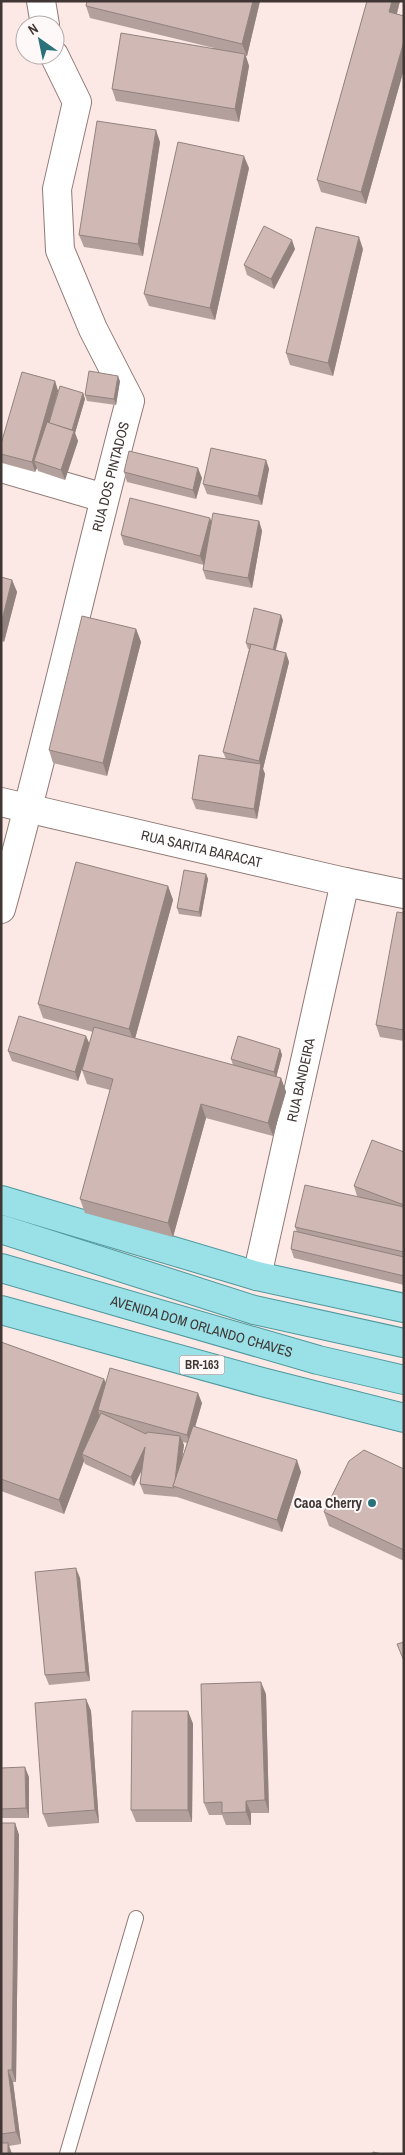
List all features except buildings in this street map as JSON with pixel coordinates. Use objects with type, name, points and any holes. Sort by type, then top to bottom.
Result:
[{"type":"main road","points":[[1,1200],[257,1276],[404,1308]]},
{"type":"main road","points":[[1,1229],[254,1310],[404,1343]]},
{"type":"main road","name":"AVENIDA DOM ORLANDO CHAVES","points":[[1,1268],[318,1360],[404,1380]]},
{"type":"main road","name":"BR-163","points":[[1,1310],[252,1379],[404,1418]]},
{"type":"street","points":[[41,1],[43,15]]},
{"type":"street","name":"RUA DOS PINTADOS","points":[[1,909],[28,810],[104,498],[130,400],[93,329],[60,250],[57,188],[77,102],[59,65]]},
{"type":"street","points":[[1,468],[104,498]]},
{"type":"street","name":"RUA SARITA BARACAT","points":[[1,802],[28,810],[404,894]]},
{"type":"street","name":"RUA BANDEIRA","points":[[257,1276],[345,882]]},
{"type":"lane","points":[[67,2154],[136,1918]]},
{"type":"place","name":"Caoa Cherry","points":[[372,1503]]}]
